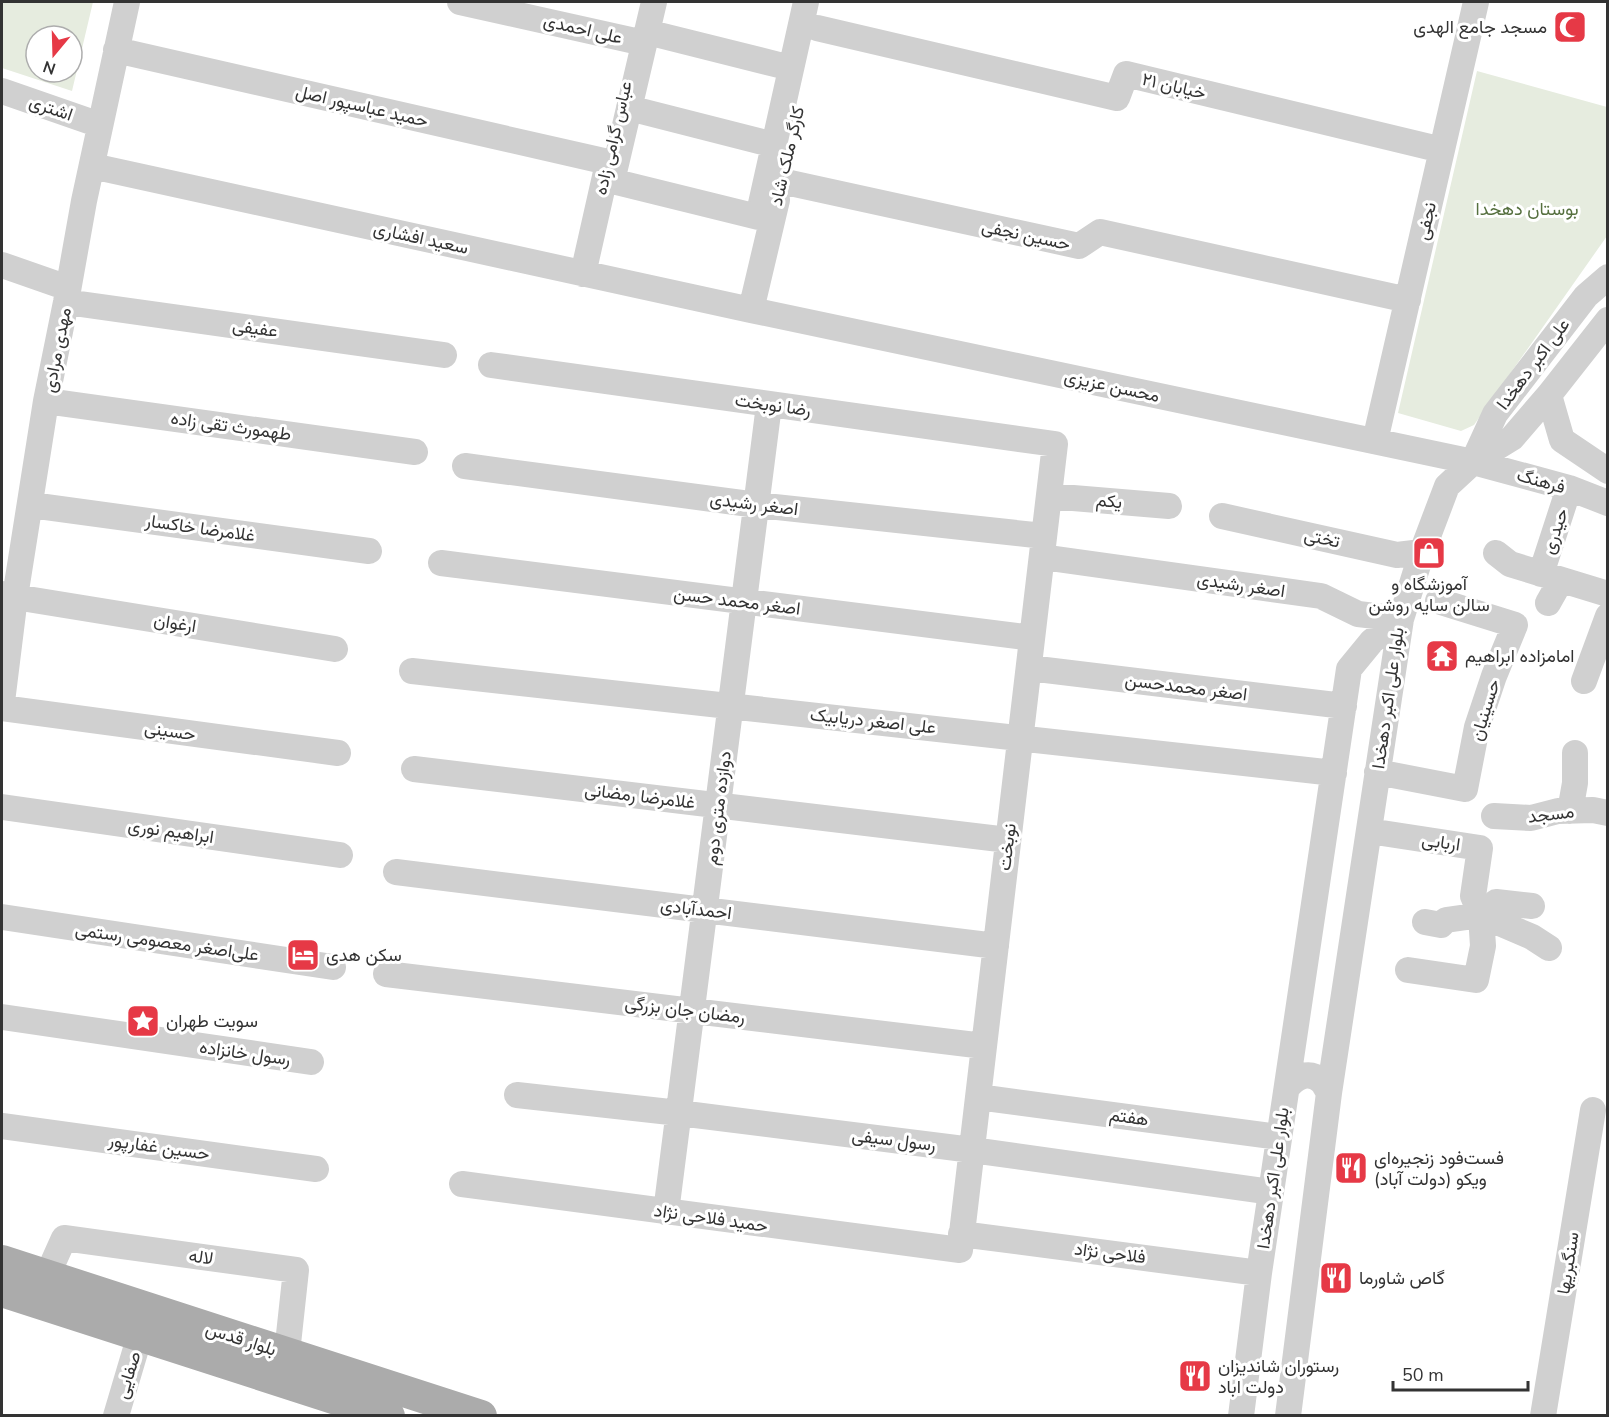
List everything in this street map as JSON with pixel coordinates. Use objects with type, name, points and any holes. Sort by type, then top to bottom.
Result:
[{"type":"main road","name":"بلوار قدس","points":[[2,1261],[481,1416]]},
{"type":"main road","name":"بلوار قدس","points":[[2,1291],[390,1416]]},
{"type":"street","name":"مهدی مرادی","points":[[2,702],[8,595],[31,505],[46,401],[100,124],[127,2]]},
{"type":"street","name":"علی احمدی","points":[[460,2],[641,36],[791,68]]},
{"type":"street","name":"عباس گرامی زاده","points":[[583,273],[608,162],[641,36],[644,2]]},
{"type":"street","points":[[654,2],[641,36],[629,108],[612,181],[758,218],[791,68],[814,11]]},
{"type":"street","name":"نجفی","points":[[1375,441],[1476,2]]},
{"type":"street","name":"خیابان ۲۱","points":[[814,11],[1117,98],[1126,74],[1442,150]]},
{"type":"street","name":"کارگر ملک شاد","points":[[751,310],[781,181],[814,11]]},
{"type":"street","name":"حمید عباسپور اصل","points":[[116,50],[608,162]]},
{"type":"street","name":"اشتری","points":[[2,91],[100,124]]},
{"type":"street","points":[[629,108],[774,145]]},
{"type":"street","name":"سعید افشاری","points":[[92,166],[751,310]]},
{"type":"street","name":"حسین نجفی","points":[[781,181],[1079,246],[1100,232],[1408,300]]},
{"type":"street","name":"عفیفی","points":[[2,265],[67,295],[444,355]]},
{"type":"street","name":"علی اکبر دهخدا","points":[[1473,462],[1495,414],[1586,296],[1608,277]]},
{"type":"street","name":"محسن عزیزی","points":[[751,310],[1473,462]]},
{"type":"street","name":"علی اکبر دهخدا","points":[[1401,619],[1422,552],[1447,486],[1473,462],[1512,438],[1608,320]]},
{"type":"street","name":"رضا نوبخت","points":[[491,365],[1055,444]]},
{"type":"street","points":[[1549,395],[1562,440],[1608,471]]},
{"type":"street","name":"طهمورث تقی زاده","points":[[46,401],[415,452]]},
{"type":"street","name":"دوازده متری دوم","points":[[666,1212],[769,405]]},
{"type":"street","name":"نوبخت","points":[[961,1242],[1055,444]]},
{"type":"street","name":"فرهنگ","points":[[1473,462],[1569,488],[1608,503]]},
{"type":"street","name":"اصغر رشیدی","points":[[465,466],[757,504],[1043,547],[1321,596],[1358,614],[1401,619]]},
{"type":"street","name":"حیدری","points":[[1551,577],[1569,488]]},
{"type":"street","name":"یکم","points":[[1049,496],[1169,506]]},
{"type":"street","name":"غلامرضا خاکسار","points":[[31,505],[369,551]]},
{"type":"street","name":"تختی","points":[[1222,516],[1397,555],[1422,552]]},
{"type":"street","name":"حیدری","points":[[1496,553],[1510,564],[1608,594]]},
{"type":"street","name":"اصغر محمد حسن","points":[[441,563],[1032,638]]},
{"type":"street","points":[[1548,603],[1551,577]]},
{"type":"street","name":"ارغوان","points":[[8,595],[335,649]]},
{"type":"street","name":"حسینیان","points":[[1377,772],[1465,789],[1478,727],[1494,676],[1515,625],[1438,601]]},
{"type":"street","points":[[1584,681],[1608,616]]},
{"type":"street","name":"بلوار علی اکبر دهخدا","points":[[1241,1416],[1259,1273],[1349,669],[1372,641],[1401,619]]},
{"type":"street","name":"بلوار علی اکبر دهخدا","points":[[1288,1416],[1338,1030],[1401,619]]},
{"type":"street","name":"اصغر محمدحسن","points":[[1029,668],[1344,706]]},
{"type":"street","name":"علی اصغر دریابیک","points":[[412,671],[1334,773]]},
{"type":"street","name":"حسینی","points":[[2,708],[338,753]]},
{"type":"street","points":[[1570,811],[1575,783],[1575,753]]},
{"type":"street","name":"غلامرضا رمضانی","points":[[414,769],[1008,840]]},
{"type":"street","name":"ابراهیم نوری","points":[[2,807],[340,855]]},
{"type":"street","name":"مسجد","points":[[1494,816],[1531,818],[1558,811],[1593,810],[1608,813]]},
{"type":"street","name":"اربابی","points":[[1369,831],[1480,848],[1473,896],[1481,915],[1483,946],[1476,980],[1408,970]]},
{"type":"street","name":"احمدآبادی","points":[[396,872],[996,946]]},
{"type":"street","points":[[1481,915],[1496,902],[1532,906]]},
{"type":"street","points":[[1425,922],[1442,925],[1446,920],[1481,915],[1532,937],[1549,948]]},
{"type":"street","name":"علی‌اصغر معصومی رستمی","points":[[2,917],[333,967]]},
{"type":"street","name":"رمضان جان بزرگی","points":[[386,975],[984,1046]]},
{"type":"street","name":"رسول خانزاده","points":[[2,1017],[311,1062]]},
{"type":"street","points":[[1297,1023],[1305,1035],[1315,1040],[1327,1039],[1338,1030]]},
{"type":"street","points":[[1287,1088],[1295,1078],[1309,1075],[1321,1081],[1329,1094]]},
{"type":"street","name":"رسول سیفی","points":[[517,1095],[972,1150],[1271,1192]]},
{"type":"street","name":"هفتم","points":[[978,1097],[1280,1137]]},
{"type":"street","name":"سنگبریها","points":[[1542,1416],[1593,1110]]},
{"type":"street","name":"حسین غفارپور","points":[[2,1126],[316,1169]]},
{"type":"street","name":"حمید فلاحی نژاد","points":[[462,1184],[666,1212],[961,1242]]},
{"type":"street","name":"لاله","points":[[47,1276],[64,1238],[296,1270],[286,1353]]},
{"type":"street","name":"فلاحی نژاد","points":[[961,1242],[1259,1273]]},
{"type":"street","name":"صفایی","points":[[116,1416],[140,1335]]},
{"type":"green space","points":[[2,2],[93,2],[84,40],[84,24],[24,24],[24,75],[2,68]]},
{"type":"green space","name":"بوستان دهخدا","points":[[1477,71],[1607,107],[1607,236],[1474,425],[1461,431],[1398,413]]},
{"type":"green space","points":[[51,84],[74,84],[72,91]]},
{"type":"place","name":"مسجد جامع الهدی","points":[[1570,27]]},
{"type":"place","name":"آموزشگاه و سالن سایه روشن","points":[[1429,553]]},
{"type":"place","name":"امامزاده ابراهیم","points":[[1442,656]]},
{"type":"place","name":"سكن هدى","points":[[303,955]]},
{"type":"place","name":"سويت طهران","points":[[143,1021]]},
{"type":"place","name":"فست‌فود زنجیره‌ای ویکو (دولت آباد)","points":[[1351,1168]]},
{"type":"place","name":"گاص شاورما","points":[[1336,1278]]},
{"type":"place","name":"رستوران شاندیزان دولت اباد","points":[[1195,1376]]}]
